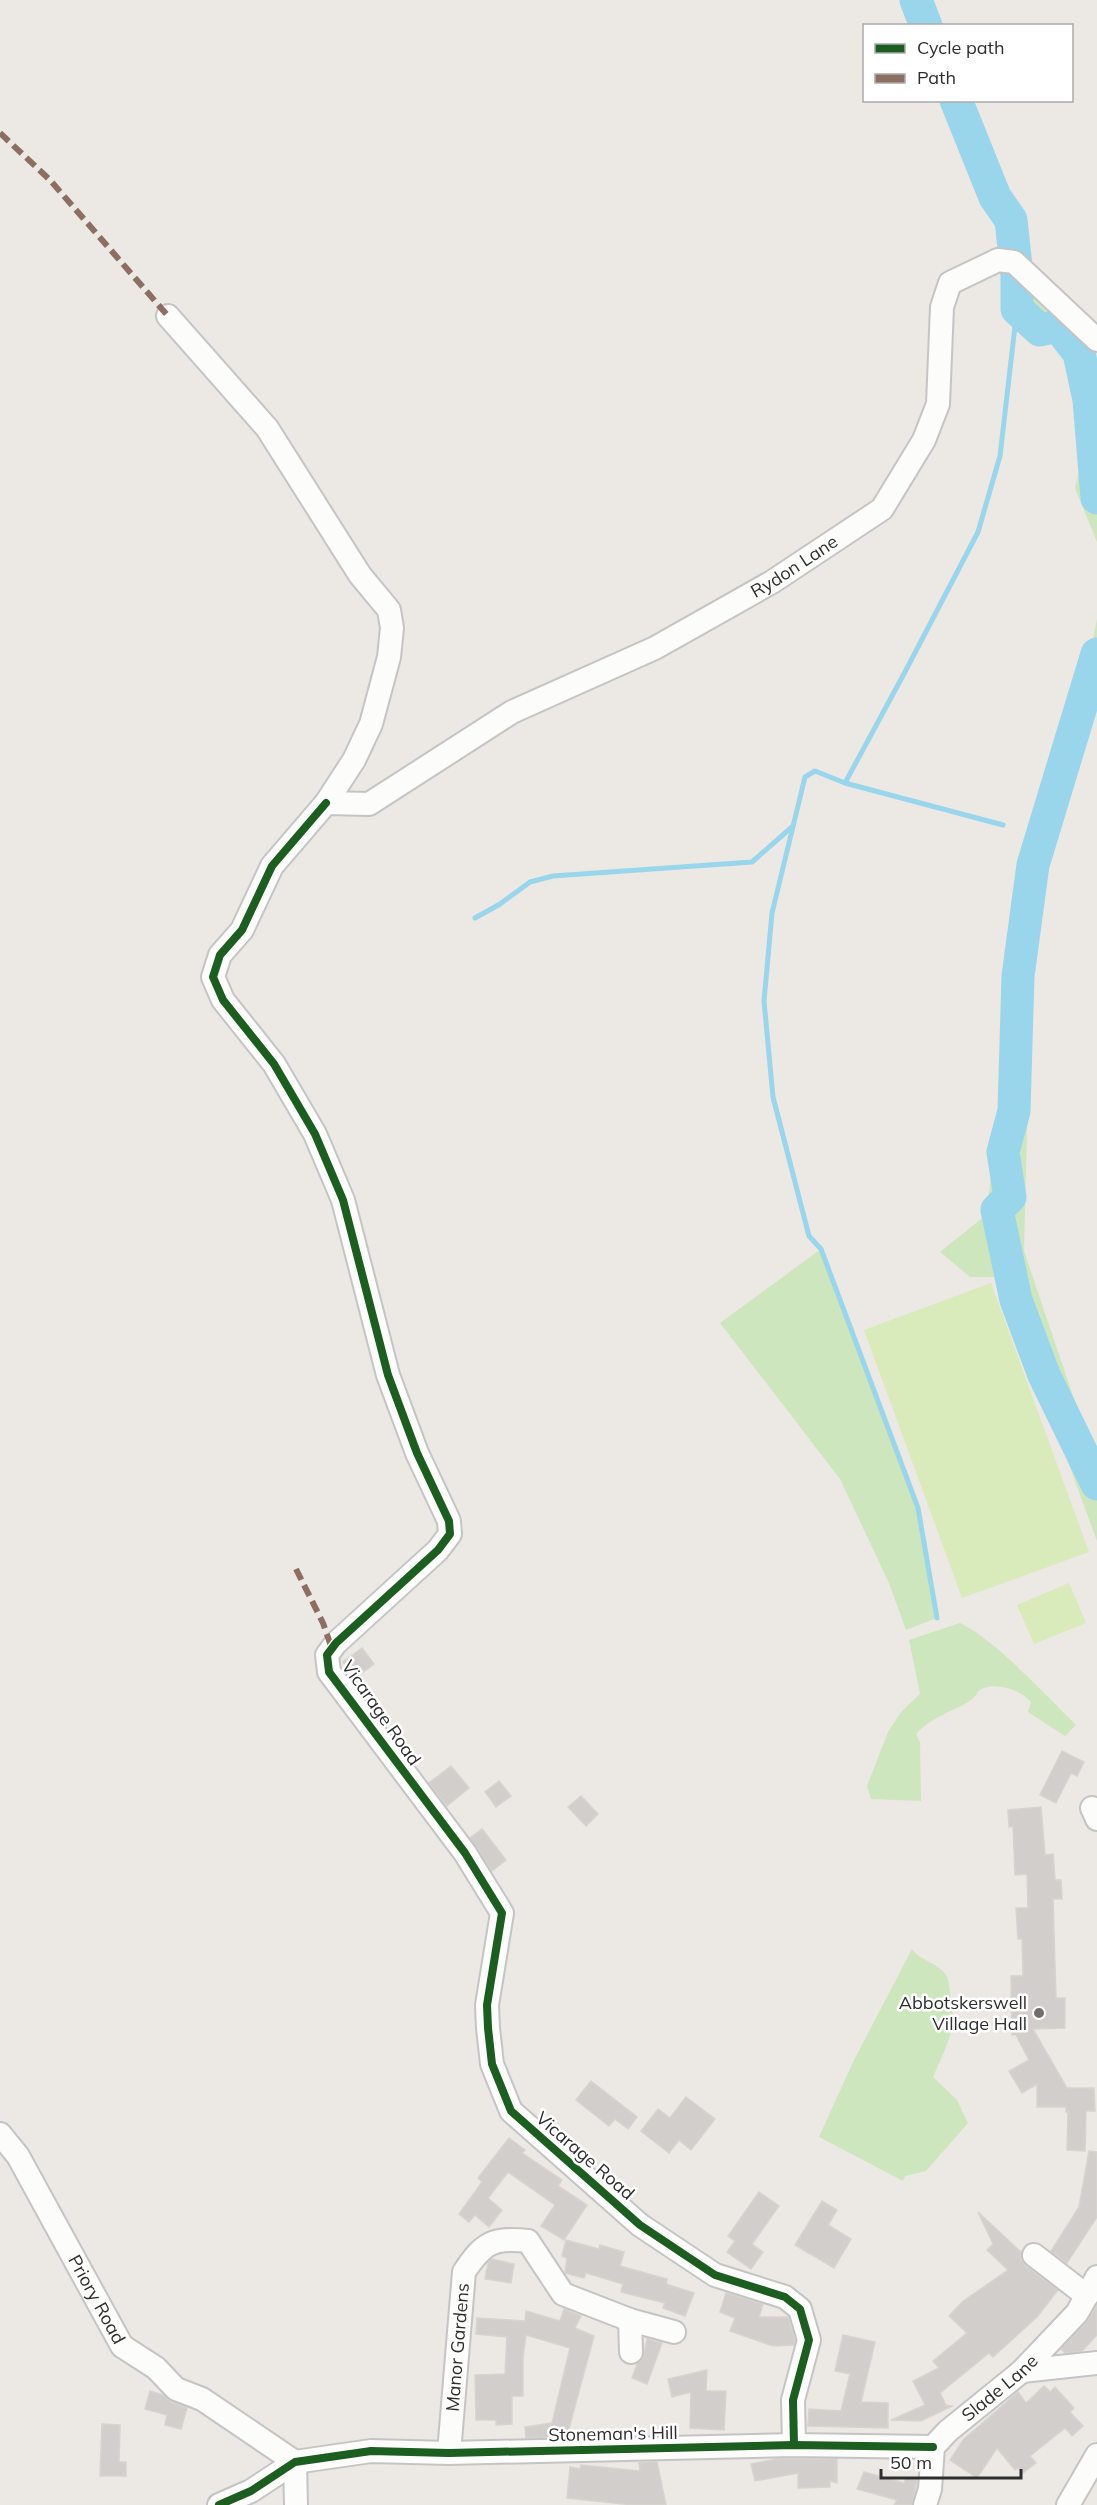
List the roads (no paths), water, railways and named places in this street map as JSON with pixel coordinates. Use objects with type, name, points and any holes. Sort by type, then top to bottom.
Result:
[{"type":"street","name":"Rydon Lane","points":[[326,803],[369,804],[512,712],[656,648],[772,582],[882,509],[924,440],[938,404],[942,307],[950,283],[998,260],[1014,262],[1097,340]]},
{"type":"street","points":[[168,316],[267,428],[360,576],[389,610],[392,628],[389,657],[371,724],[354,760],[326,803]]},
{"type":"street","name":"Vicarage Road","points":[[326,803],[272,866],[242,930],[220,955],[213,977],[223,1000],[274,1064],[315,1134],[343,1200],[388,1375],[417,1453],[449,1521],[450,1534],[438,1550],[336,1643],[327,1655],[330,1672],[465,1853],[502,1913],[488,2016],[492,2064],[511,2111],[640,2225],[715,2275],[785,2298],[800,2309],[809,2340],[794,2400],[794,2445]]},
{"type":"street","name":"Priory Road","points":[[0,2134],[18,2156],[122,2346],[156,2368],[176,2389],[202,2399],[295,2462]]},
{"type":"street","name":"Manor Gardens","points":[[449,2453],[464,2272],[476,2253],[492,2243],[504,2238],[528,2241],[563,2294],[630,2320],[674,2332]]},
{"type":"street","points":[[1034,2255],[1094,2283]]},
{"type":"street","name":"Slade Lane","points":[[933,2447],[948,2431],[1022,2371],[1077,2313],[1094,2283]]},
{"type":"street","points":[[630,2320],[632,2352]]},
{"type":"street","points":[[1022,2371],[1097,2363]]},
{"type":"street","name":"Stoneman's Hill","points":[[295,2462],[371,2451],[449,2453],[794,2445],[933,2447]]},
{"type":"street","points":[[925,2505],[930,2489],[933,2447]]},
{"type":"street","points":[[1068,2505],[1097,2455]]},
{"type":"street","points":[[219,2505],[251,2491],[295,2462]]},
{"type":"street","points":[[295,2462],[296,2505]]},
{"type":"waterway","points":[[916,0],[925,24]]},
{"type":"waterway","points":[[957,102],[995,197],[1011,220],[1017,276],[1017,309],[1040,330],[1058,326],[1079,353],[1089,400],[1097,498]]},
{"type":"waterway","points":[[937,1618],[918,1508],[821,1249],[809,1236],[773,1097],[764,1001],[772,913],[805,777],[815,771],[845,783],[978,532],[1000,456],[1017,309]]},
{"type":"waterway","points":[[1097,654],[1033,865],[1018,976],[1014,1111],[1003,1152],[1010,1197],[997,1210],[1016,1300],[1044,1375],[1097,1484]]},
{"type":"waterway","points":[[845,783],[1003,825]]},
{"type":"waterway","points":[[475,918],[500,904],[530,882],[553,876],[752,862],[793,826]]},
{"type":"place","name":"Abbotskerswell Village Hall","points":[[1039,2013]]}]
